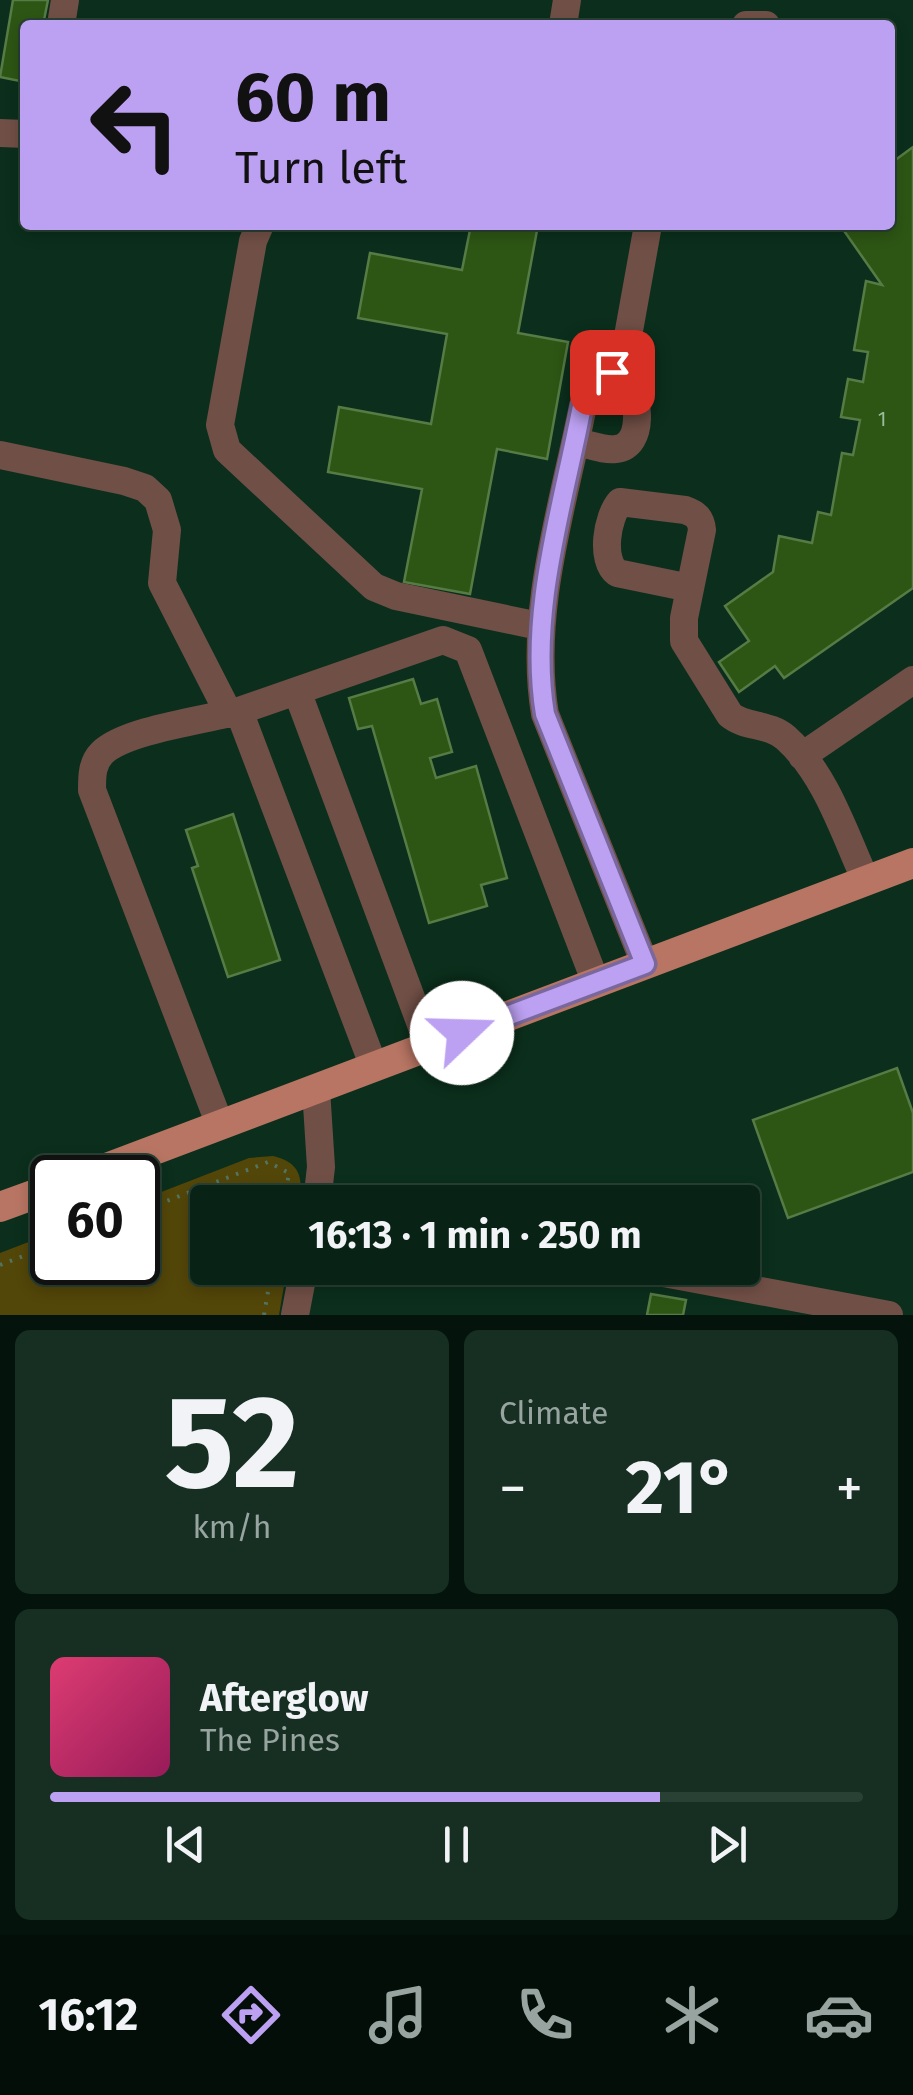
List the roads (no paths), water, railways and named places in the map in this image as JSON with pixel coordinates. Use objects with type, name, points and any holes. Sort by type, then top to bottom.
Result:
[{"type":"main road","points":[[141,1155],[913,863]]},
{"type":"main road","points":[[0,1208],[30,1196]]},
{"type":"street","points":[[258,230],[220,425],[228,450],[374,587],[396,596],[539,626]]},
{"type":"street","points":[[621,375],[647,230]]},
{"type":"street","points":[[576,442],[616,450],[626,446],[633,436],[639,408],[628,378],[612,372],[599,376],[582,406],[539,626],[538,675],[545,714],[645,964]]},
{"type":"street","points":[[0,454],[124,481],[145,488],[158,500],[167,530],[162,583],[234,713],[374,1067]]},
{"type":"street","points":[[690,588],[684,641],[708,682],[736,720],[774,730],[802,756],[816,774],[866,880]]},
{"type":"street","points":[[220,1125],[92,790],[92,770],[102,753],[126,738],[234,713],[443,640],[468,650],[596,983]]},
{"type":"street","points":[[802,756],[913,680]]},
{"type":"street","points":[[297,691],[429,1046]]},
{"type":"street","points":[[316,1089],[322,1167],[319,1185]]},
{"type":"street","points":[[295,1315],[301,1285]]},
{"type":"street","points":[[728,1285],[888,1315]]}]
